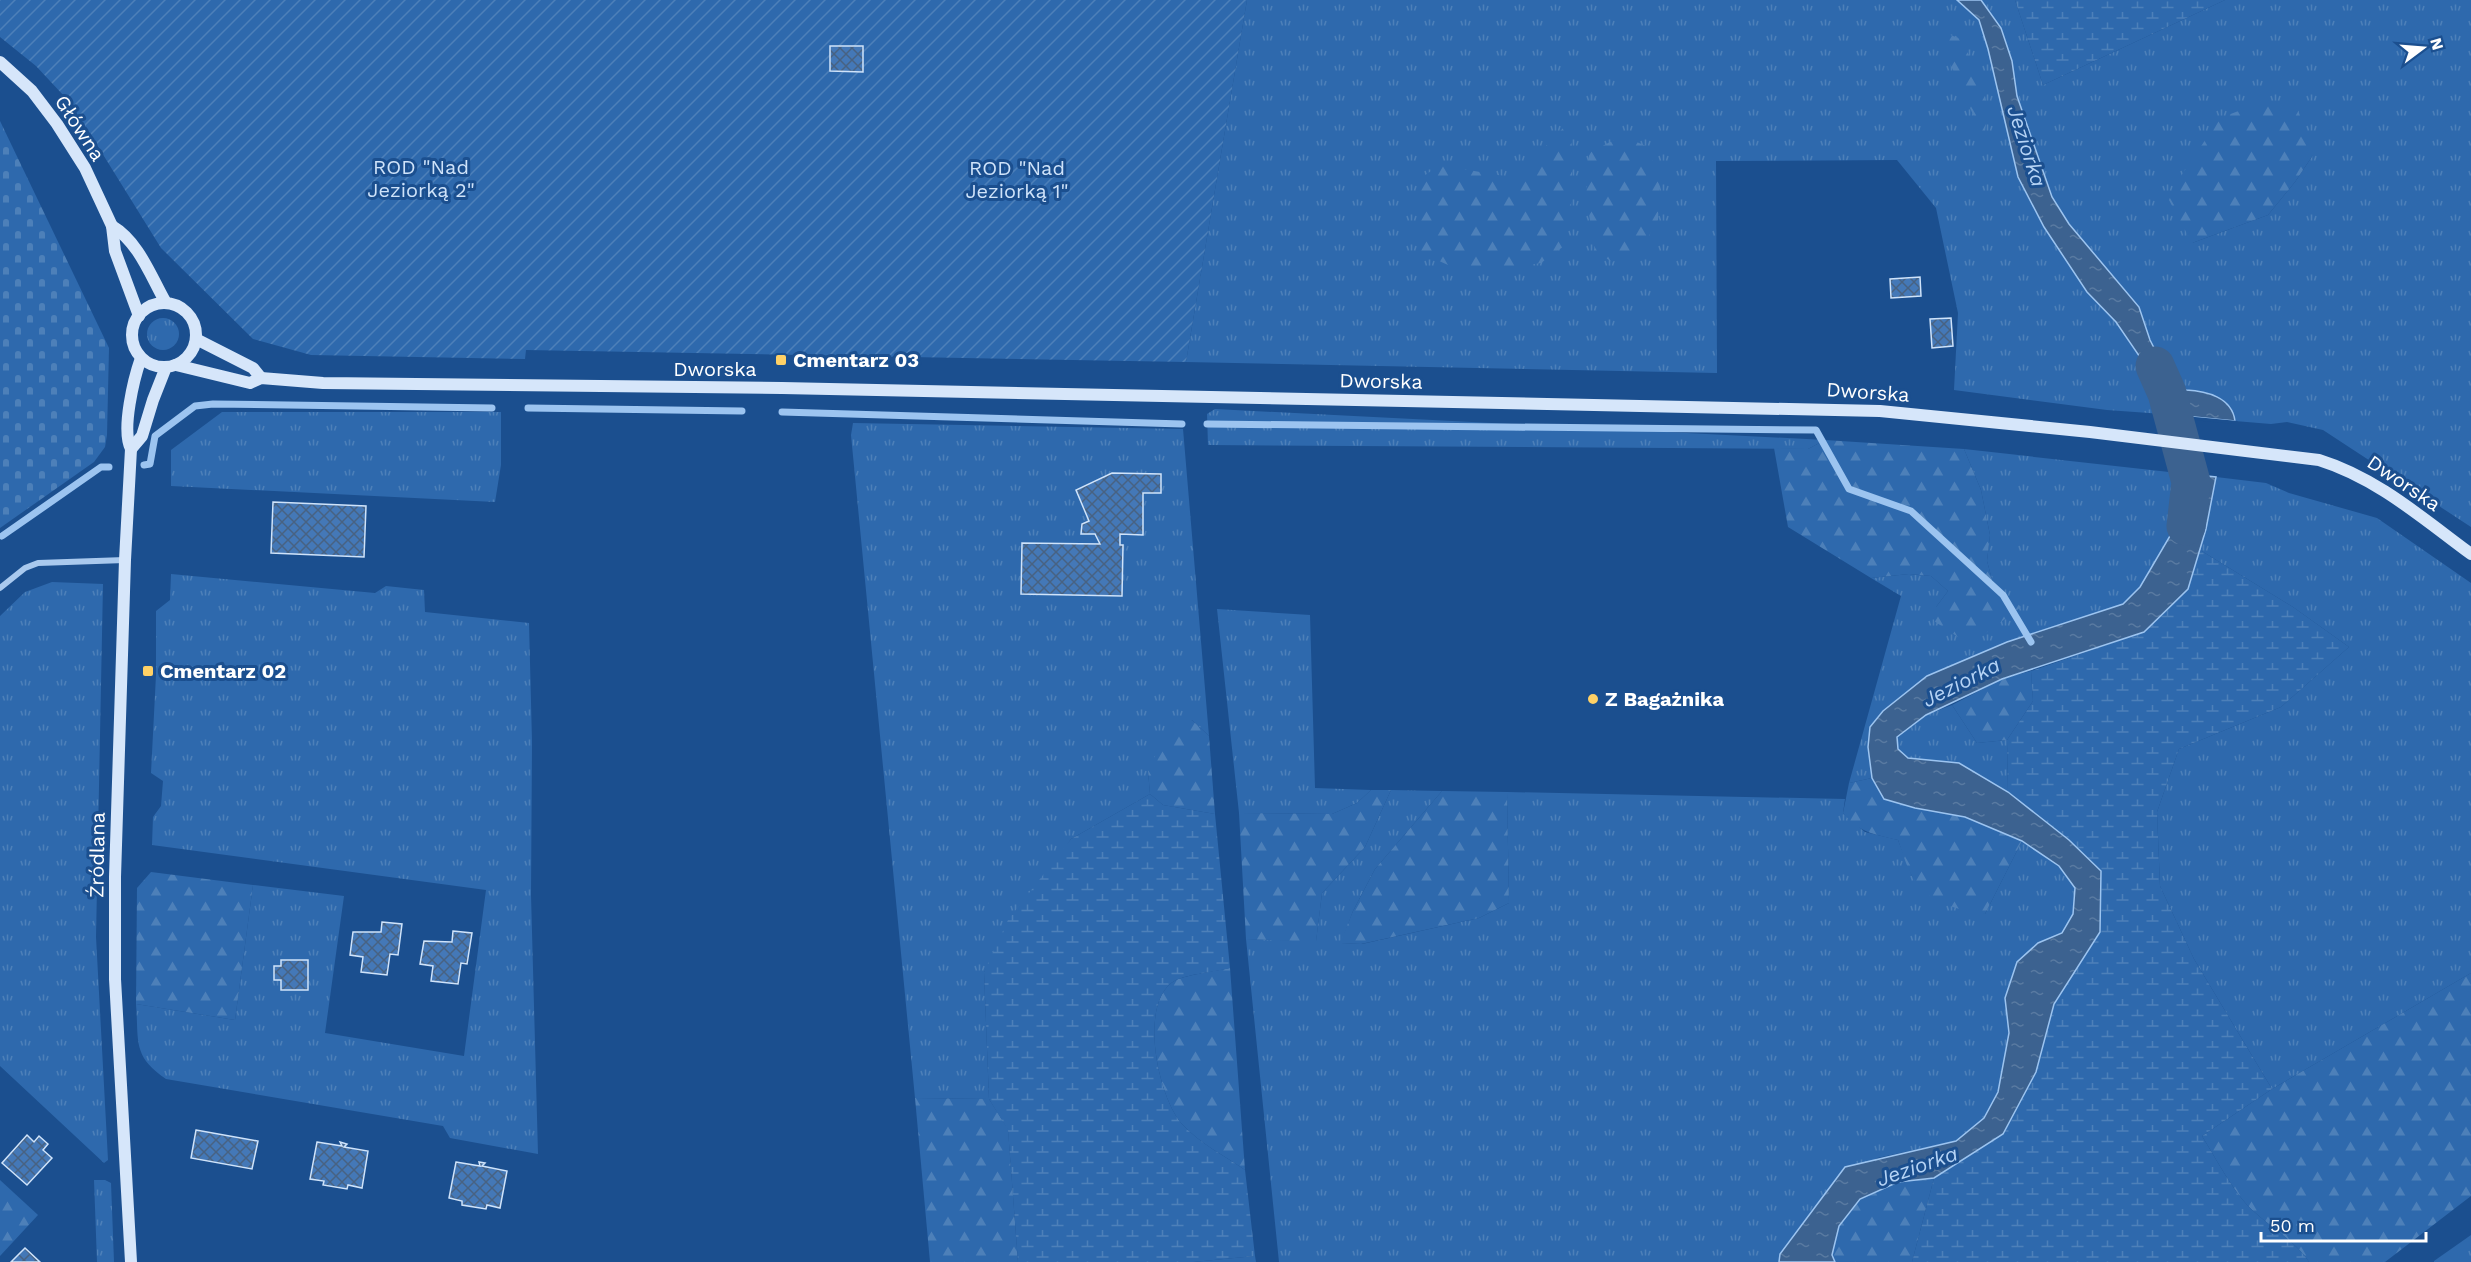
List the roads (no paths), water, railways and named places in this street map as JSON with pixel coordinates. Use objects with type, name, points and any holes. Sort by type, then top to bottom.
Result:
[{"type":"street","name":"Główna","points":[[0,62],[32,91],[57,124],[85,168],[112,226],[115,251],[139,316]]},
{"type":"street","name":"Główna","points":[[112,226],[121,231],[132,244],[166,303]]},
{"type":"street","points":[[166,303],[188,314],[194,324],[196,339],[187,357],[171,366],[152,365],[141,358],[133,343],[132,332],[139,316],[149,306],[166,303]]},
{"type":"street","points":[[196,339],[253,368],[261,378]]},
{"type":"street","name":"Źródlana","points":[[130,1262],[116,979],[116,862],[125,560],[131,449],[128,434],[130,397],[141,358]]},
{"type":"street","name":"Źródlana","points":[[131,449],[142,436],[153,400],[171,366]]},
{"type":"street","name":"Dworska","points":[[171,366],[250,383],[261,378],[322,383],[782,388],[1035,395],[1786,407],[1880,411],[2090,432],[2319,460],[2346,468],[2369,480],[2471,554]]},
{"type":"street","points":[[0,588],[25,568],[38,563],[125,560]]},
{"type":"water","points":[[1957,0],[1981,0],[2001,28],[2012,61],[2017,96],[2052,197],[2069,224],[2139,307],[2150,340],[2166,371],[2186,390],[2210,394],[2223,401],[2229,406],[2235,421],[2163,414],[2142,360],[2116,322],[2087,292],[2044,227],[2018,177],[1979,20]]},
{"type":"water","points":[[2178,473],[2216,477],[2206,529],[2188,589],[2144,632],[2002,679],[1926,715],[1897,737],[1898,749],[1908,758],[1959,763],[2008,792],[2069,840],[2101,871],[2100,932],[2054,1004],[2036,1072],[2003,1134],[1934,1178],[1898,1182],[1860,1199],[1839,1226],[1832,1255],[1835,1262],[1779,1262],[1780,1254],[1845,1167],[1956,1141],[1984,1118],[1998,1092],[2009,1033],[2005,998],[2017,962],[2038,943],[2062,933],[2073,914],[2075,888],[2059,866],[2022,841],[1965,817],[1915,808],[1884,799],[1872,778],[1868,747],[1870,727],[1883,711],[1927,676],[2007,642],[2123,604],[2140,587],[2170,536]]},
{"type":"waterway","name":"Jeziorka","points":[[2155,366],[2167,393],[2191,482],[2186,526]]},
{"type":"waterway","points":[[144,465],[150,464],[155,436],[195,406],[213,404],[492,408]]},
{"type":"waterway","points":[[528,408],[742,411]]},
{"type":"waterway","points":[[782,412],[1182,424]]},
{"type":"waterway","points":[[1207,424],[1816,430],[1849,489],[1911,511],[2003,595],[2031,642]]},
{"type":"waterway","points":[[2,536],[101,467],[109,467]]},
{"type":"place","name":"Cmentarz 03","points":[[781,360]]},
{"type":"place","name":"Cmentarz 02","points":[[148,671]]},
{"type":"place","name":"Z Bagażnika","points":[[1593,699]]},
{"type":"park label","name":"ROD \"Nad Jeziorką 2\"","points":[[421,178]]},
{"type":"park label","name":"ROD \"Nad Jeziorką 1\"","points":[[1017,180]]}]
